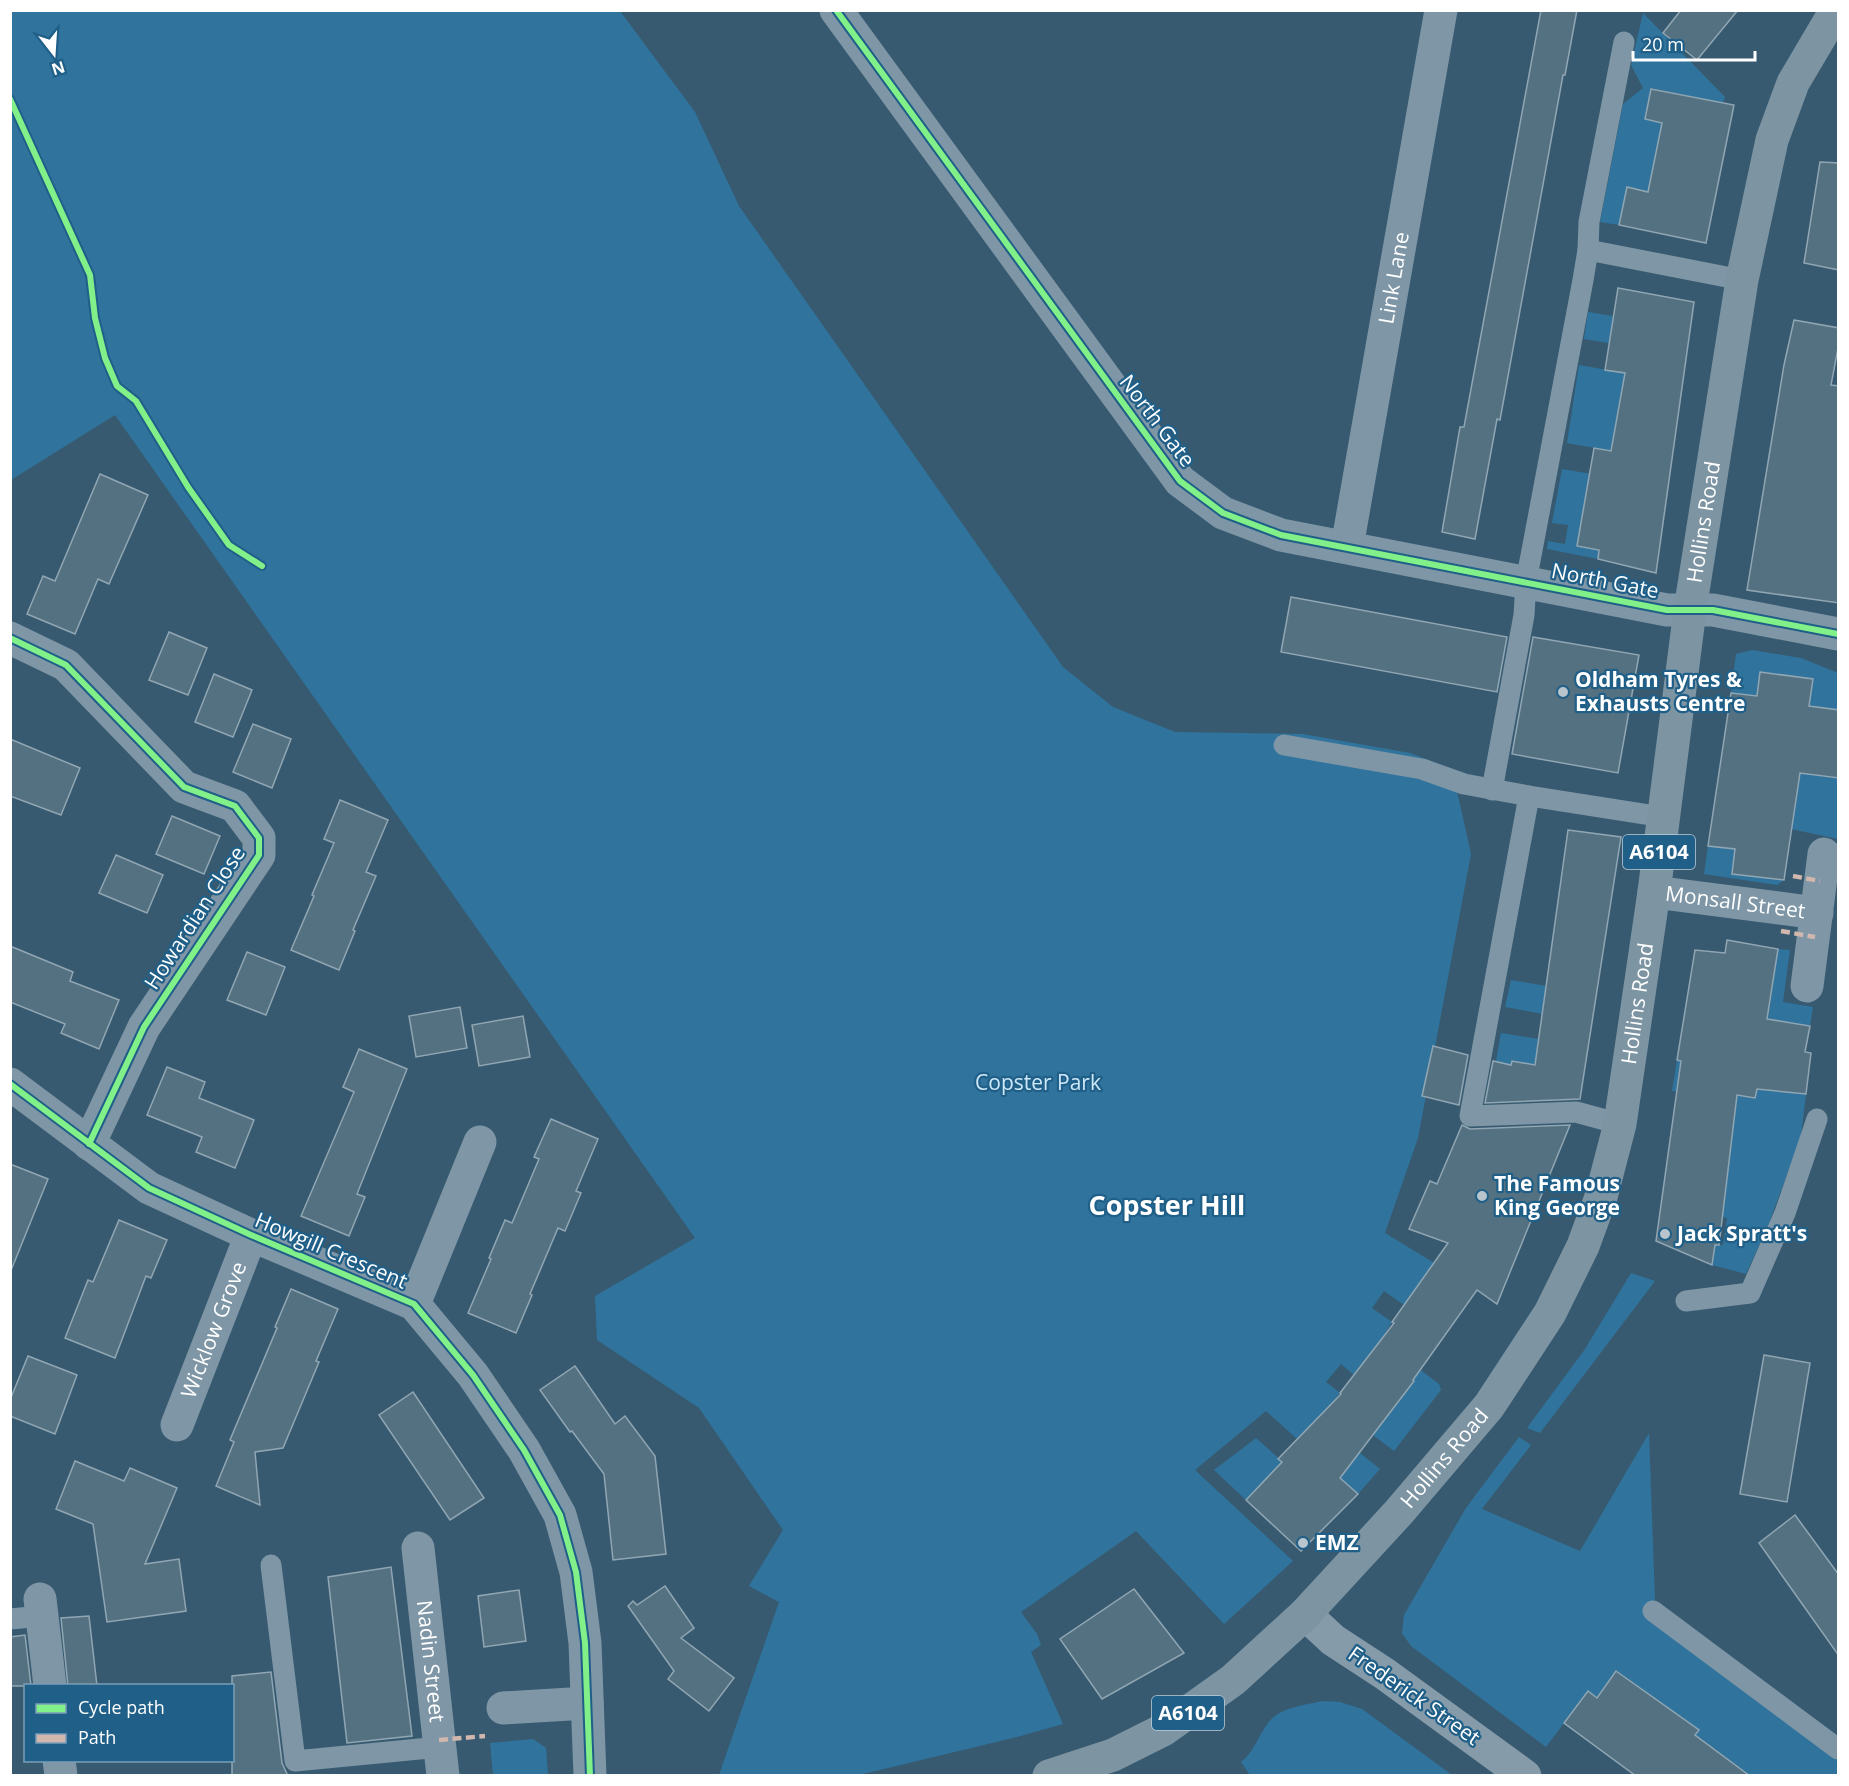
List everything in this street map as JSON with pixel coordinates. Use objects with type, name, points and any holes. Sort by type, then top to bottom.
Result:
[{"type":"main road","name":"Hollins Road","points":[[1049,1776],[1113,1755],[1163,1730],[1233,1680],[1305,1614],[1399,1512],[1501,1391],[1550,1313],[1583,1246],[1601,1197],[1620,1124],[1654,892],[1690,610],[1742,280],[1772,140],[1792,83],[1837,11]]},
{"type":"main road","name":"Frederick Street","points":[[1305,1614],[1333,1640],[1385,1674],[1525,1776]]},
{"type":"street","name":"North Gate","points":[[836,10],[1180,481],[1223,513],[1281,535],[1667,610],[1713,610],[1839,634]]},
{"type":"street","name":"Link Lane","points":[[1347,547],[1441,10]]},
{"type":"street","name":"Howardian Close","points":[[10,638],[66,665],[184,787],[235,806],[259,838],[259,855],[144,1027],[89,1144]]},
{"type":"street","name":"Monsall Street","points":[[1808,986],[1828,914],[1824,854]]},
{"type":"street","name":"Monsall Street","points":[[1654,892],[1828,914]]},
{"type":"street","name":"Howgill Crescent","points":[[10,1084],[149,1188],[251,1235],[414,1304],[473,1375],[524,1450],[560,1515],[576,1572],[585,1643],[590,1776]]},
{"type":"street","points":[[414,1304],[480,1142]]},
{"type":"street","name":"Wicklow Grove","points":[[177,1425],[251,1235]]},
{"type":"street","name":"Nadin Street","points":[[418,1548],[442,1761]]},
{"type":"street","points":[[31,1611],[49,1684]]},
{"type":"street","points":[[503,1708],[587,1703]]},
{"type":"lane","points":[[1492,790],[1524,615],[1526,582],[1588,250],[1589,222],[1624,42]]},
{"type":"lane","points":[[1588,250],[1742,280]]},
{"type":"lane","points":[[1284,745],[1422,769],[1464,784],[1492,790],[1663,818]]},
{"type":"lane","points":[[1529,796],[1470,1116],[1576,1112],[1620,1124]]},
{"type":"lane","points":[[1686,1302],[1750,1293],[1785,1212],[1816,1119]]},
{"type":"lane","points":[[271,1565],[294,1761],[442,1761]]},
{"type":"lane","points":[[1653,1611],[1839,1749]]},
{"type":"green space","name":"Copster Park","points":[[11,11],[620,11],[695,112],[739,206],[1063,667],[1113,707],[1175,732],[1303,734],[1410,753],[1452,769],[1471,854],[1418,1138],[1385,1233],[1444,1269],[1404,1305],[1384,1291],[1372,1308],[1392,1322],[1381,1340],[1439,1384],[1441,1390],[1394,1451],[1373,1435],[1414,1381],[1354,1375],[1341,1364],[1326,1382],[1340,1393],[1322,1415],[1336,1434],[1380,1469],[1358,1494],[1266,1411],[1195,1470],[1293,1561],[1224,1624],[1136,1531],[1021,1612],[1037,1634],[1041,1645],[1031,1652],[1063,1724],[859,1775],[719,1775],[779,1602],[749,1586],[783,1530],[699,1408],[597,1340],[595,1296],[695,1238],[115,415],[11,480]]},
{"type":"green space","points":[[1643,13],[1725,97],[1723,103],[1651,88],[1645,119],[1662,123],[1648,192],[1627,188],[1619,225],[1600,222],[1623,104],[1643,88],[1631,65]]},
{"type":"green space","points":[[1588,312],[1631,319],[1627,346],[1584,339]]},
{"type":"green space","points":[[1579,365],[1625,373],[1612,451],[1567,443]]},
{"type":"green space","points":[[1562,469],[1610,477],[1598,559],[1547,549],[1548,541],[1565,544],[1568,525],[1552,523]]},
{"type":"green space","points":[[1752,650],[1801,658],[1838,673],[1838,710],[1809,706],[1812,679],[1761,672],[1757,696],[1731,693],[1736,654]]},
{"type":"green space","points":[[1801,759],[1831,763],[1829,777],[1838,778],[1838,839],[1791,829]]},
{"type":"green space","points":[[1708,846],[1735,849],[1732,874],[1784,880],[1777,885],[1704,874]]},
{"type":"green space","points":[[1778,949],[1790,950],[1783,1002],[1813,1007],[1810,1026],[1768,1020]]},
{"type":"green space","points":[[1511,980],[1547,986],[1543,1014],[1505,1007]]},
{"type":"green space","points":[[1501,1033],[1539,1039],[1535,1065],[1512,1061],[1508,1080],[1491,1089]]},
{"type":"green space","points":[[1677,1060],[1707,1065],[1704,1090],[1755,1098],[1759,1073],[1806,1094],[1801,1136],[1768,1226],[1746,1274],[1712,1265],[1715,1245],[1723,1245],[1727,1218],[1720,1217],[1736,1099],[1672,1091]]},
{"type":"green space","points":[[1631,1273],[1655,1281],[1540,1433],[1527,1428],[1585,1349]]},
{"type":"green space","points":[[1649,1433],[1655,1600],[1646,1616],[1838,1758],[1838,1775],[1748,1775],[1704,1741],[1682,1768],[1674,1762],[1698,1730],[1679,1716],[1670,1728],[1632,1702],[1641,1689],[1617,1671],[1597,1698],[1587,1692],[1546,1747],[1411,1646],[1402,1633],[1404,1615],[1466,1508],[1519,1437],[1531,1445],[1482,1509],[1580,1551]]},
{"type":"green space","points":[[1256,1438],[1285,1464],[1269,1497],[1258,1487],[1246,1500],[1214,1470]]},
{"type":"green space","points":[[1324,1701],[1340,1702],[1362,1709],[1452,1775],[1250,1775],[1241,1762],[1250,1753],[1273,1718],[1293,1708]]},
{"type":"green space","points":[[533,1739],[546,1748],[548,1775],[493,1775],[490,1743]]},
{"type":"building","points":[[1541,10],[1577,10],[1500,420],[1497,419],[1475,539],[1442,532],[1460,427],[1464,427]]},
{"type":"building","points":[[1681,10],[1738,10],[1697,60],[1663,33]]},
{"type":"building","points":[[1651,89],[1734,105],[1706,243],[1619,225],[1627,187],[1648,192],[1662,123],[1645,119]]},
{"type":"building","points":[[1820,162],[1839,163],[1839,270],[1804,263]]},
{"type":"building","points":[[1618,288],[1694,302],[1656,573],[1598,559],[1599,550],[1577,546],[1594,448],[1611,451],[1625,373],[1605,370]]},
{"type":"building","points":[[1794,320],[1839,328],[1839,343],[1831,385],[1839,386],[1839,603],[1747,590],[1784,365]]},
{"type":"building","points":[[100,474],[148,495],[109,584],[98,579],[75,634],[27,614],[43,576],[55,581]]},
{"type":"building","points":[[1291,597],[1507,637],[1497,692],[1281,652]]},
{"type":"building","points":[[169,632],[207,648],[188,695],[149,680]]},
{"type":"building","points":[[1533,637],[1639,655],[1618,773],[1512,754]]},
{"type":"building","points":[[1760,672],[1813,679],[1809,706],[1839,710],[1839,778],[1800,773],[1784,880],[1732,874],[1735,849],[1708,846],[1731,693],[1757,696]]},
{"type":"building","points":[[214,674],[252,690],[233,737],[195,722]]},
{"type":"building","points":[[253,724],[291,739],[272,788],[233,772]]},
{"type":"building","points":[[10,739],[80,768],[61,815],[10,796]]},
{"type":"building","points":[[340,800],[388,820],[366,872],[376,876],[339,970],[291,950],[334,843],[324,839]]},
{"type":"building","points":[[172,816],[220,836],[204,874],[156,854]]},
{"type":"building","points":[[1568,830],[1621,837],[1580,1099],[1485,1103],[1493,1061],[1511,1065],[1512,1061],[1535,1065]]},
{"type":"building","points":[[116,855],[163,875],[147,913],[99,893]]},
{"type":"building","points":[[1727,940],[1778,949],[1767,1019],[1810,1026],[1805,1052],[1811,1053],[1806,1094],[1757,1089],[1755,1098],[1737,1095],[1719,1245],[1715,1245],[1712,1265],[1656,1241],[1681,1061],[1677,1060],[1695,950],[1725,953]]},
{"type":"building","points":[[10,946],[73,972],[70,981],[119,1000],[99,1049],[61,1033],[65,1024],[10,1002]]},
{"type":"building","points":[[247,952],[285,967],[266,1015],[227,1000]]},
{"type":"building","points":[[460,1007],[467,1048],[416,1057],[409,1016]]},
{"type":"building","points":[[523,1016],[530,1057],[479,1066],[472,1025]]},
{"type":"building","points":[[1433,1046],[1468,1055],[1459,1105],[1422,1096]]},
{"type":"building","points":[[359,1049],[407,1069],[357,1194],[365,1197],[349,1236],[301,1216],[354,1092],[343,1087]]},
{"type":"building","points":[[167,1067],[205,1082],[199,1098],[254,1120],[235,1168],[196,1152],[202,1137],[147,1115]]},
{"type":"building","points":[[551,1119],[598,1139],[576,1191],[581,1193],[565,1231],[558,1228],[516,1333],[468,1313],[505,1220],[512,1223],[539,1159],[534,1157]]},
{"type":"building","points":[[1462,1125],[1470,1129],[1570,1125],[1497,1304],[1477,1290],[1414,1381],[1340,1478],[1358,1494],[1301,1551],[1246,1500],[1282,1462],[1278,1459],[1341,1394],[1394,1323],[1392,1322],[1448,1243],[1409,1229],[1430,1181],[1437,1184]]},
{"type":"building","points":[[10,1164],[48,1179],[12,1268],[10,1267]]},
{"type":"building","points":[[119,1220],[167,1240],[151,1278],[146,1276],[115,1358],[65,1338],[88,1280],[93,1282]]},
{"type":"building","points":[[291,1289],[338,1309],[316,1361],[319,1362],[283,1448],[255,1452],[260,1505],[216,1486],[234,1442],[230,1440]]},
{"type":"building","points":[[1764,1355],[1810,1363],[1787,1502],[1740,1494]]},
{"type":"building","points":[[28,1356],[77,1375],[55,1434],[10,1416],[10,1400]]},
{"type":"building","points":[[575,1366],[615,1424],[625,1416],[655,1456],[666,1554],[613,1560],[604,1474],[540,1390]]},
{"type":"building","points":[[413,1392],[484,1498],[450,1520],[379,1415]]},
{"type":"building","points":[[75,1461],[124,1481],[130,1468],[177,1488],[145,1564],[179,1559],[186,1611],[107,1622],[93,1524],[56,1509]]},
{"type":"building","points":[[1795,1515],[1839,1575],[1839,1656],[1759,1543]]},
{"type":"building","points":[[391,1567],[412,1736],[347,1743],[328,1577]]},
{"type":"building","points":[[665,1586],[694,1628],[681,1638],[734,1678],[709,1711],[668,1679],[674,1671],[628,1606],[633,1601],[637,1605]]},
{"type":"building","points":[[1134,1589],[1184,1653],[1102,1699],[1060,1639]]},
{"type":"building","points":[[519,1590],[526,1641],[484,1647],[478,1596]]},
{"type":"building","points":[[89,1616],[97,1684],[68,1684],[61,1618]]},
{"type":"building","points":[[25,1635],[31,1684],[10,1686],[10,1637]]},
{"type":"building","points":[[1616,1671],[1699,1730],[1695,1735],[1750,1776],[1636,1776],[1564,1723],[1588,1691],[1597,1698]]},
{"type":"building","points":[[271,1672],[282,1763],[288,1776],[232,1776],[234,1684],[232,1684],[232,1676]]},
{"type":"marked path","points":[[1793,876],[1820,881]]},
{"type":"marked path","points":[[1781,931],[1815,937]]},
{"type":"marked path","points":[[439,1740],[485,1736]]},
{"type":"cycle path","points":[[836,10],[1180,481],[1223,513],[1281,535],[1667,610],[1713,610],[1838,634]]},
{"type":"cycle path","points":[[10,99],[90,275],[95,318],[105,358],[117,386],[136,401],[188,487],[229,545],[262,566]]},
{"type":"cycle path","points":[[10,638],[66,665],[184,787],[235,806],[259,838],[259,855],[144,1027],[89,1144]]},
{"type":"cycle path","points":[[10,1084],[149,1188],[251,1235],[414,1304],[473,1375],[524,1450],[560,1515],[576,1572],[585,1643],[590,1776]]},
{"type":"place","name":"Oldham Tyres & Exhausts Centre","points":[[1563,692]]},
{"type":"place","name":"The Famous King George","points":[[1482,1196]]},
{"type":"place","name":"Jack Spratt's","points":[[1665,1234]]},
{"type":"place","name":"EMZ","points":[[1303,1543]]},
{"type":"district","name":"Copster Hill","points":[[1167,1206]]}]
